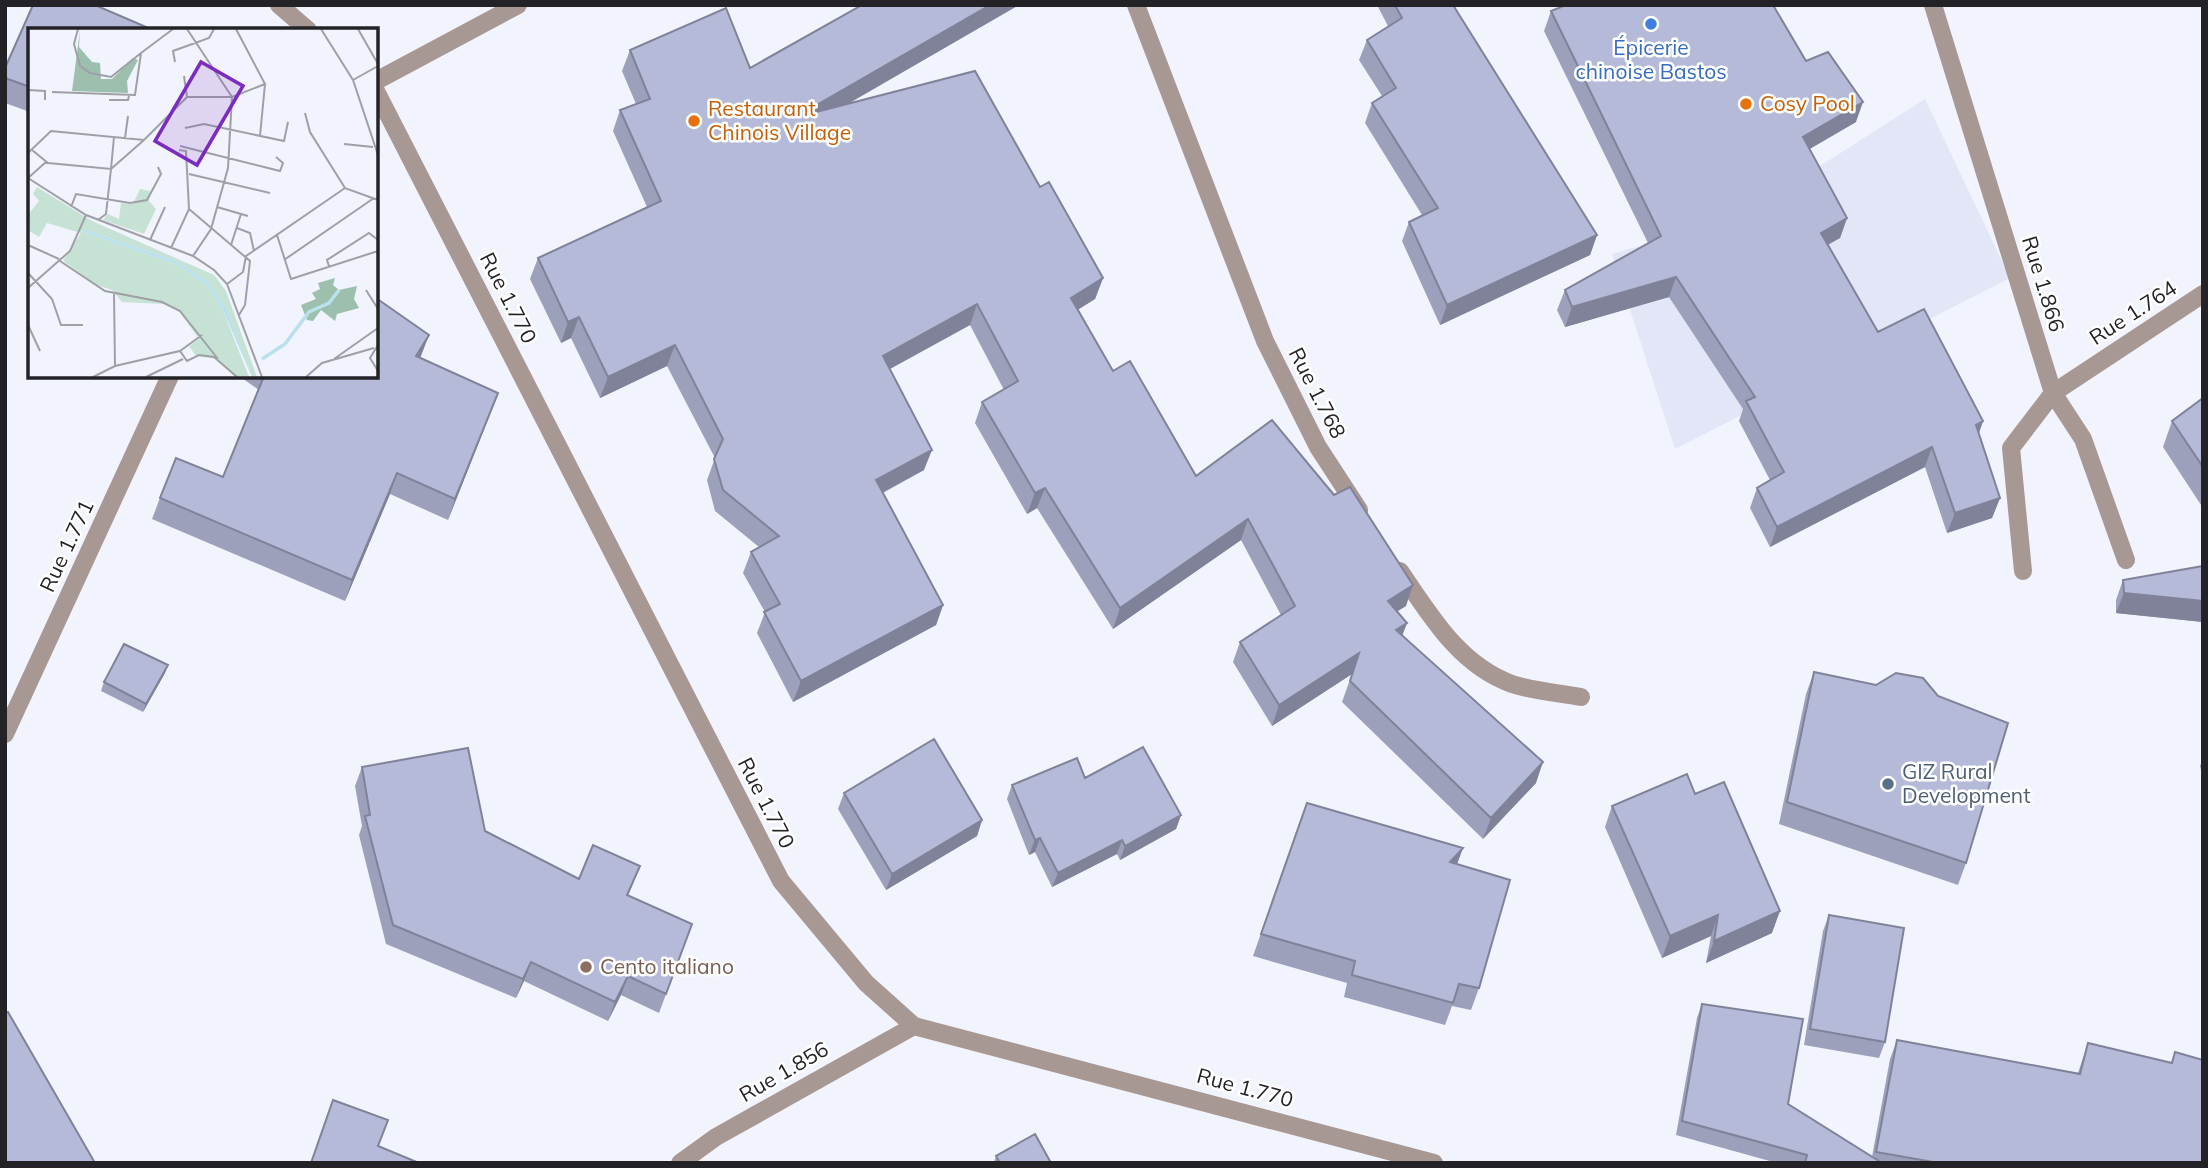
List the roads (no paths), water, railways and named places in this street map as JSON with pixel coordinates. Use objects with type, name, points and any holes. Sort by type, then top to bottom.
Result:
[{"type":"street","points":[[279,5],[306,28]]},
{"type":"street","points":[[378,80],[518,5]]},
{"type":"street","name":"Rue 1.768","points":[[1136,5],[1265,341],[1318,447],[1366,520]]},
{"type":"street","name":"Rue 1.866","points":[[1933,5],[2053,393],[2083,439],[2126,559]]},
{"type":"street","name":"Rue 1.770","points":[[378,96],[781,881],[866,983],[914,1026],[1434,1163]]},
{"type":"street","name":"Rue 1.764","points":[[2053,393],[2203,294]]},
{"type":"street","name":"Rue 1.771","points":[[5,734],[169,378]]},
{"type":"street","points":[[2023,571],[2011,447],[2053,393]]},
{"type":"street","points":[[1388,553],[1440,630],[1473,662],[1512,684],[1581,697]]},
{"type":"street","name":"Rue 1.856","points":[[680,1163],[727,1130],[914,1026]]},
{"type":"place","name":"Épicerie chinoise Bastos","points":[[1651,24]]},
{"type":"place","name":"Cosy Pool","points":[[1746,104]]},
{"type":"place","name":"Restaurant Chinois Village","points":[[694,121]]},
{"type":"place","name":"GIZ Rural Development","points":[[1888,784]]},
{"type":"place","name":"Cento italiano","points":[[586,967]]}]
